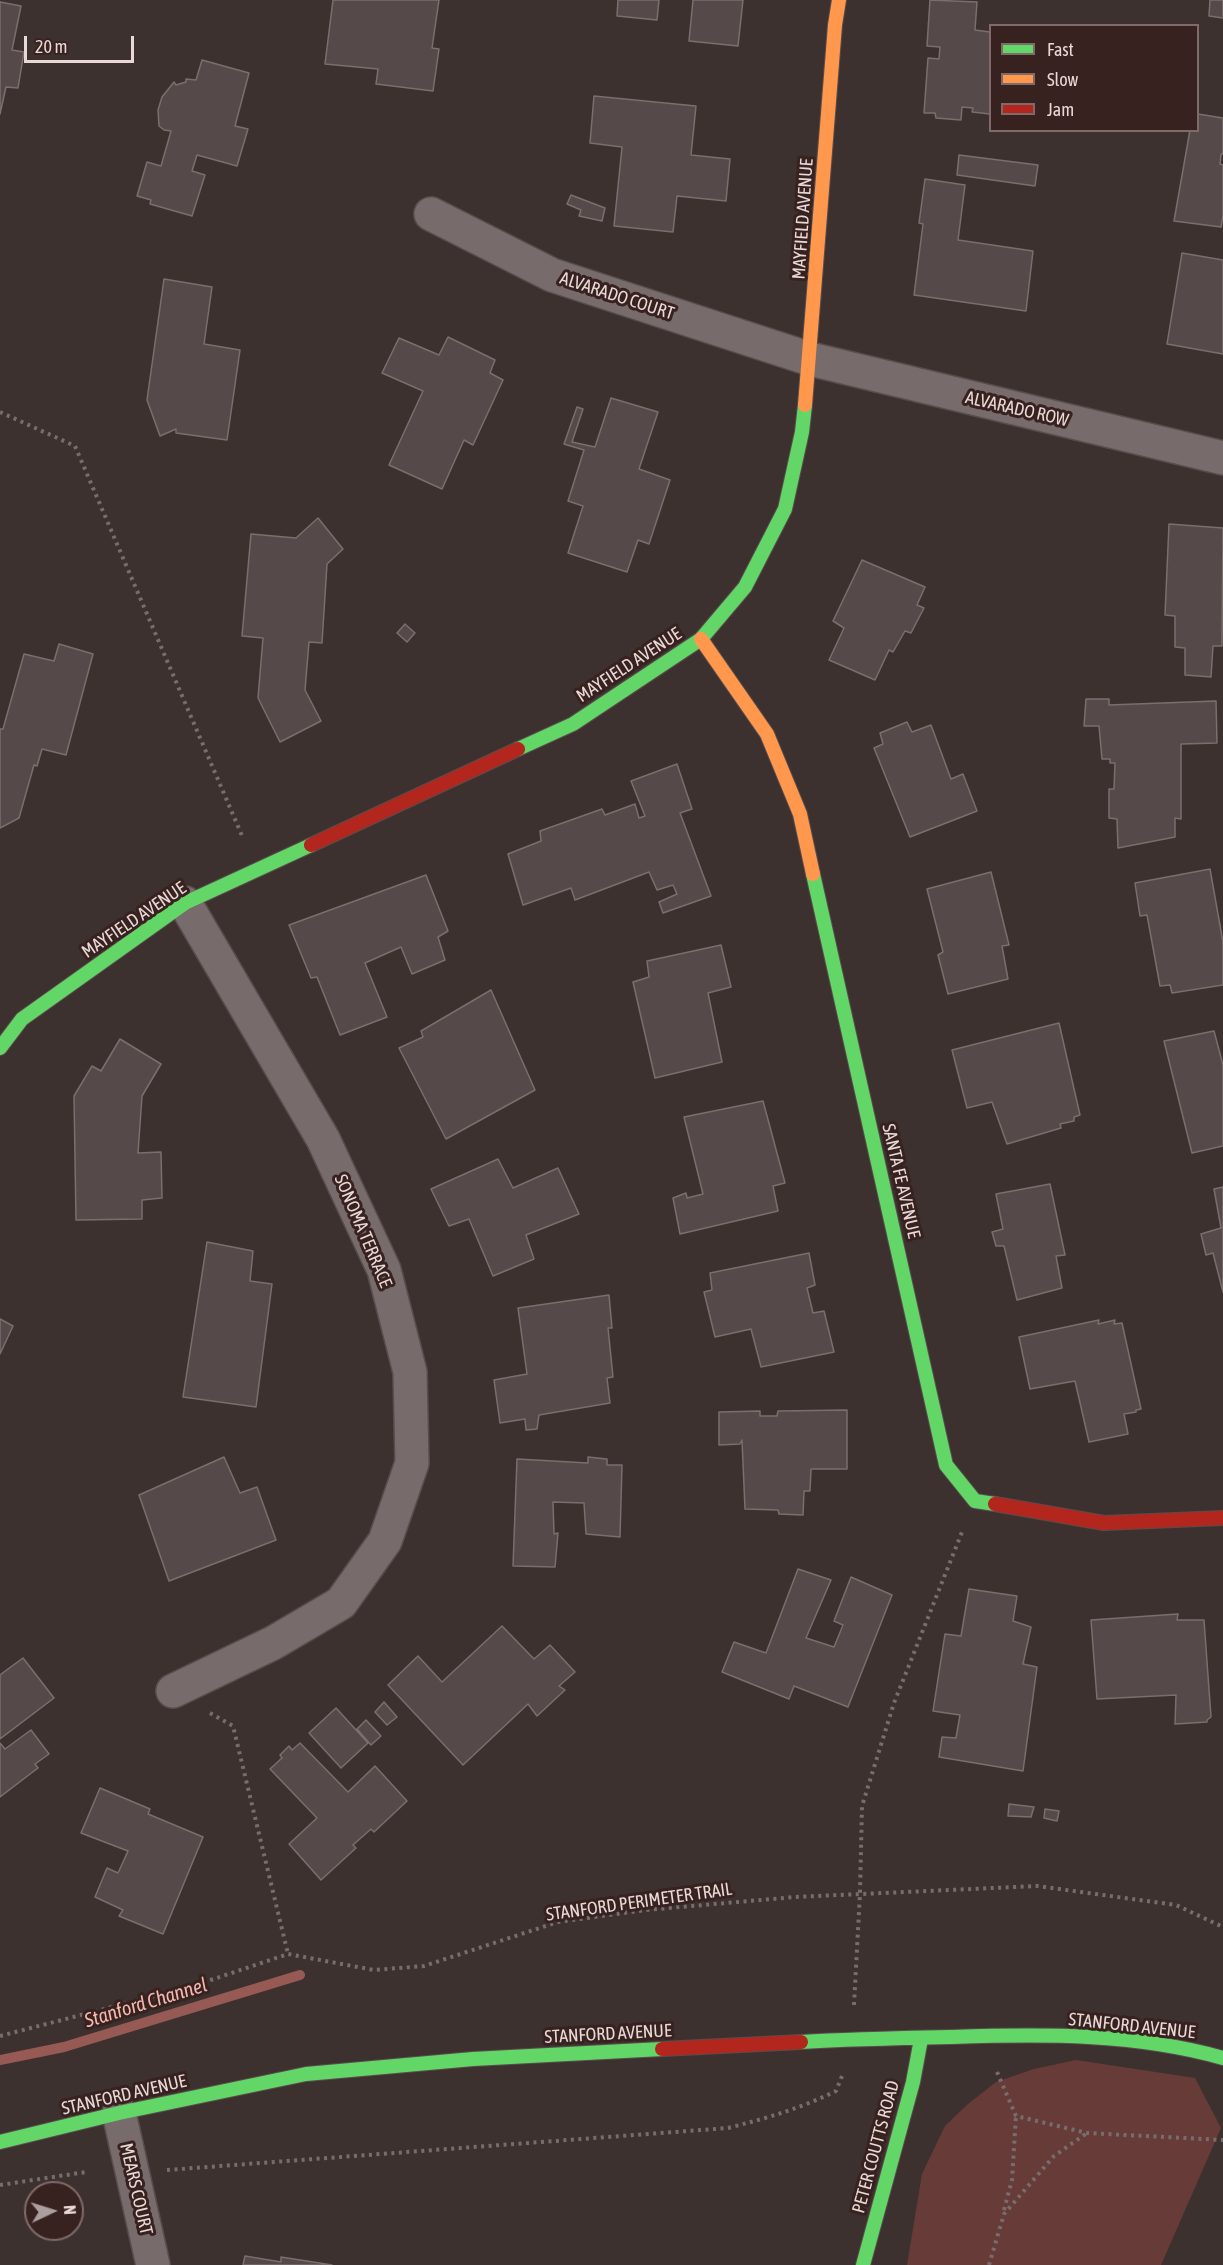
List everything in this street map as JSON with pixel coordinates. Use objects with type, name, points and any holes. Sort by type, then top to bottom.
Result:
[{"type":"street","name":"MAYFIELD AVENUE","points":[[0,1048],[22,1019],[185,903],[573,724],[700,639],[745,587],[785,509],[802,432],[810,359],[835,25],[839,0]]},
{"type":"street","name":"ALVARADO COURT","points":[[431,214],[552,275],[810,359]]},
{"type":"street","name":"ALVARADO ROW","points":[[810,359],[1223,458]]},
{"type":"street","name":"SANTA FE AVENUE","points":[[700,639],[767,734],[800,814],[946,1465],[975,1501]]},
{"type":"street","name":"SONOMA TERRACE","points":[[173,1691],[273,1643],[341,1603],[386,1541],[412,1463],[410,1372],[384,1270],[323,1139],[185,903]]},
{"type":"street","points":[[975,1501],[1104,1523],[1223,1518]]},
{"type":"street","name":"STANFORD AVENUE","points":[[0,2142],[119,2113],[306,2074],[473,2058],[833,2040],[1092,2036],[1191,2049],[1223,2058]]},
{"type":"street","name":"PETER COUTTS ROAD","points":[[863,2265],[913,2082],[921,2039]]},
{"type":"street","name":"MEARS COURT","points":[[119,2113],[153,2265]]},
{"type":"path","points":[[0,412],[75,446],[257,871]]},
{"type":"path","points":[[854,2005],[862,1806],[894,1703],[975,1501]]},
{"type":"path","points":[[173,1691],[233,1726],[288,1954]]},
{"type":"path","name":"STANFORD PERIMETER TRAIL","points":[[0,2036],[193,1986],[288,1954],[374,1970],[424,1966],[558,1922],[646,1910],[860,1893],[1037,1887],[1176,1905],[1223,1927]]},
{"type":"path","points":[[989,2265],[1012,2180],[1016,2116],[997,2071]]},
{"type":"path","points":[[160,2171],[728,2128],[784,2114],[817,2100],[836,2091],[842,2076]]},
{"type":"path","points":[[1016,2116],[1087,2133],[1223,2140]]},
{"type":"path","points":[[1004,2214],[1054,2156],[1087,2133]]},
{"type":"path","points":[[0,2185],[86,2172]]},
{"type":"shaded area","points":[[1076,2060],[1195,2078],[1221,2128],[1161,2265],[907,2265],[922,2174],[945,2126],[996,2082],[1034,2069]]},
{"type":"building","points":[[333,0],[439,0],[432,48],[439,49],[433,91],[376,84],[378,69],[325,64]]},
{"type":"building","points":[[618,0],[659,0],[657,20],[617,16]]},
{"type":"building","points":[[693,0],[743,0],[738,46],[689,41]]},
{"type":"building","points":[[930,0],[977,2],[975,30],[989,32],[989,114],[972,112],[973,108],[962,107],[961,120],[936,118],[935,113],[924,113],[928,58],[939,59],[940,47],[927,46]]},
{"type":"building","points":[[1210,0],[1223,0],[1223,18],[1209,16]]},
{"type":"building","points":[[0,2],[21,6],[12,50],[24,52],[18,88],[6,87],[0,114]]},
{"type":"building","points":[[202,60],[249,73],[235,126],[248,129],[237,166],[197,155],[192,171],[205,175],[192,216],[150,204],[151,200],[137,196],[147,162],[161,166],[171,131],[159,126],[158,110],[162,97],[174,82],[176,85],[186,82],[186,79],[196,80]]},
{"type":"building","points":[[594,96],[696,106],[691,155],[730,159],[726,201],[677,196],[673,232],[614,226],[622,147],[590,143]]},
{"type":"building","points":[[1199,114],[1223,118],[1223,154],[1221,154],[1220,164],[1223,165],[1221,227],[1174,221],[1190,132],[1199,132]]},
{"type":"building","points":[[959,155],[1038,165],[1035,186],[957,175]]},
{"type":"building","points":[[925,179],[965,185],[958,240],[1033,251],[1026,311],[914,295],[923,224],[919,223]]},
{"type":"building","points":[[571,195],[605,208],[602,221],[579,216],[581,210],[567,204]]},
{"type":"building","points":[[1182,253],[1223,260],[1223,354],[1167,344]]},
{"type":"building","points":[[164,279],[212,287],[204,344],[240,350],[227,440],[176,433],[176,429],[160,436],[147,400]]},
{"type":"building","points":[[448,337],[495,360],[490,373],[503,380],[473,445],[464,440],[442,489],[389,465],[423,391],[382,373],[399,338],[439,355]]},
{"type":"building","points":[[611,398],[658,412],[639,469],[670,480],[649,544],[638,540],[627,572],[568,553],[583,506],[568,501],[584,450],[564,444],[577,407],[583,409],[572,442],[595,447]]},
{"type":"building","points":[[318,518],[343,549],[327,564],[322,643],[309,642],[305,690],[321,721],[280,742],[258,698],[263,638],[242,636],[251,534],[296,538]]},
{"type":"building","points":[[1169,524],[1223,528],[1222,646],[1213,646],[1211,677],[1185,675],[1185,648],[1175,647],[1175,616],[1165,615]]},
{"type":"building","points":[[862,560],[925,587],[917,605],[924,608],[911,633],[905,631],[893,652],[889,650],[875,680],[829,660],[844,628],[833,621]]},
{"type":"building","points":[[405,624],[415,633],[407,642],[397,633]]},
{"type":"building","points":[[59,644],[93,654],[66,755],[42,749],[37,766],[34,765],[19,818],[0,828],[0,729],[3,729],[24,654],[54,661]]},
{"type":"building","points":[[1086,699],[1109,699],[1109,705],[1216,701],[1217,743],[1181,744],[1181,819],[1175,818],[1175,837],[1118,848],[1117,819],[1109,818],[1109,789],[1114,789],[1115,763],[1110,763],[1110,759],[1102,759],[1099,726],[1084,726]]},
{"type":"building","points":[[907,722],[912,732],[931,725],[951,779],[963,774],[977,811],[910,837],[874,748],[883,744],[880,733]]},
{"type":"building","points":[[677,764],[692,809],[680,813],[711,896],[663,913],[659,902],[677,894],[673,885],[657,890],[649,872],[575,900],[571,888],[523,905],[508,854],[541,841],[540,831],[602,809],[605,815],[635,804],[639,818],[645,816],[631,781]]},
{"type":"building","points":[[1210,869],[1223,942],[1223,985],[1172,993],[1170,985],[1160,986],[1147,915],[1140,916],[1135,883]]},
{"type":"building","points":[[991,872],[1009,945],[1002,946],[1008,979],[948,994],[938,955],[943,952],[927,889]]},
{"type":"building","points":[[426,875],[448,931],[438,937],[445,960],[412,974],[401,947],[365,963],[387,1017],[340,1035],[317,977],[311,978],[289,925]]},
{"type":"building","points":[[721,945],[731,987],[708,993],[722,1062],[655,1078],[633,982],[649,977],[647,961]]},
{"type":"building","points":[[491,990],[535,1090],[446,1139],[399,1048],[423,1037],[421,1031]]},
{"type":"building","points":[[1059,1023],[1080,1115],[1074,1117],[1074,1121],[1060,1124],[1061,1128],[1007,1144],[992,1102],[967,1108],[952,1050]]},
{"type":"building","points":[[1214,1031],[1223,1065],[1223,1146],[1192,1153],[1164,1041]]},
{"type":"building","points":[[120,1039],[161,1064],[142,1096],[138,1153],[161,1152],[162,1198],[142,1200],[142,1219],[76,1220],[74,1096],[92,1066],[101,1071]]},
{"type":"building","points":[[763,1101],[785,1183],[773,1186],[778,1211],[680,1234],[673,1198],[686,1193],[687,1198],[703,1194],[684,1117]]},
{"type":"building","points":[[498,1159],[513,1188],[558,1168],[579,1214],[526,1235],[534,1259],[493,1276],[469,1219],[449,1226],[431,1189]]},
{"type":"building","points":[[1050,1184],[1065,1255],[1056,1256],[1062,1288],[1017,1300],[1004,1246],[996,1246],[992,1232],[1003,1229],[996,1194]]},
{"type":"building","points":[[1223,1187],[1223,1292],[1213,1253],[1206,1255],[1201,1234],[1221,1228],[1214,1189]]},
{"type":"building","points":[[207,1242],[253,1251],[250,1281],[272,1284],[256,1407],[183,1397]]},
{"type":"building","points":[[809,1253],[815,1285],[807,1288],[813,1313],[824,1311],[834,1352],[761,1367],[751,1329],[715,1337],[704,1292],[712,1290],[710,1273]]},
{"type":"building","points":[[609,1295],[612,1328],[608,1328],[613,1377],[607,1378],[610,1403],[539,1415],[537,1429],[526,1430],[525,1419],[500,1423],[494,1380],[527,1374],[518,1308]]},
{"type":"building","points":[[0,1319],[13,1326],[0,1354]]},
{"type":"building","points":[[1099,1320],[1098,1324],[1115,1320],[1114,1324],[1122,1323],[1141,1409],[1124,1414],[1128,1434],[1089,1442],[1075,1381],[1030,1389],[1019,1337]]},
{"type":"building","points":[[847,1410],[847,1469],[811,1469],[810,1491],[804,1491],[803,1515],[779,1514],[778,1510],[745,1509],[742,1440],[740,1444],[719,1445],[719,1412],[760,1411],[760,1416],[777,1416],[778,1411]]},
{"type":"building","points":[[224,1457],[240,1493],[257,1487],[276,1540],[169,1581],[139,1495]]},
{"type":"building","points":[[588,1457],[607,1459],[607,1465],[622,1465],[620,1537],[586,1534],[584,1503],[553,1502],[554,1534],[558,1533],[555,1567],[513,1566],[517,1459],[588,1463]]},
{"type":"building","points":[[798,1569],[831,1580],[806,1638],[834,1647],[843,1625],[834,1621],[851,1577],[892,1595],[848,1707],[794,1686],[789,1699],[722,1672],[734,1642],[766,1653]]},
{"type":"building","points":[[969,1589],[1017,1596],[1013,1621],[1031,1627],[1023,1664],[1037,1667],[1023,1771],[939,1757],[942,1737],[956,1738],[960,1715],[933,1711],[945,1634],[961,1636]]},
{"type":"building","points":[[1178,1614],[1177,1620],[1204,1620],[1211,1717],[1207,1722],[1175,1724],[1176,1695],[1097,1699],[1091,1620]]},
{"type":"building","points":[[502,1626],[534,1659],[550,1645],[575,1672],[559,1686],[565,1690],[537,1716],[528,1704],[463,1765],[388,1685],[418,1656],[442,1682]]},
{"type":"building","points":[[23,1658],[54,1698],[0,1739],[0,1675]]},
{"type":"building","points":[[384,1702],[397,1717],[387,1725],[375,1712]]},
{"type":"building","points":[[336,1708],[368,1743],[341,1768],[309,1733]]},
{"type":"building","points":[[366,1720],[381,1736],[371,1745],[357,1729]]},
{"type":"building","points":[[31,1730],[49,1754],[35,1764],[38,1768],[0,1797],[0,1743],[5,1749]]},
{"type":"building","points":[[300,1743],[348,1792],[375,1766],[407,1801],[374,1832],[371,1829],[353,1845],[356,1848],[321,1880],[289,1844],[317,1818],[270,1769],[282,1758],[280,1755],[289,1746],[292,1750]]},
{"type":"building","points":[[100,1788],[150,1809],[148,1814],[203,1837],[163,1934],[119,1916],[123,1910],[95,1897],[107,1868],[118,1873],[128,1851],[81,1833]]},
{"type":"building","points":[[1009,1804],[1034,1807],[1031,1817],[1008,1816]]},
{"type":"building","points":[[1045,1809],[1059,1811],[1057,1821],[1044,1818]]},
{"type":"building","points":[[245,2256],[281,2262],[281,2257],[332,2265],[243,2265]]},
{"type":"waterway","name":"Stanford Channel","points":[[0,2060],[64,2047],[300,1975]]},
{"type":"traffic: fast","points":[[518,749],[573,724],[701,639],[745,587],[785,509],[802,432],[805,405]]},
{"type":"traffic: fast","points":[[0,1048],[22,1019],[185,903],[311,845]]},
{"type":"traffic: fast","points":[[813,874],[946,1465],[975,1501],[995,1504]]},
{"type":"traffic: fast","points":[[801,2042],[986,2036],[1089,2037],[1156,2044],[1223,2058]]},
{"type":"traffic: fast","points":[[863,2265],[913,2082],[921,2039]]},
{"type":"traffic: fast","points":[[0,2142],[119,2113],[306,2074],[473,2059],[662,2049]]},
{"type":"traffic: slow","points":[[805,405],[835,25],[839,0]]},
{"type":"traffic: slow","points":[[701,639],[767,734],[800,814],[813,874]]},
{"type":"traffic: jam","points":[[311,845],[518,749]]},
{"type":"traffic: jam","points":[[995,1504],[1104,1523],[1223,1518]]},
{"type":"traffic: jam","points":[[662,2049],[801,2042]]}]
